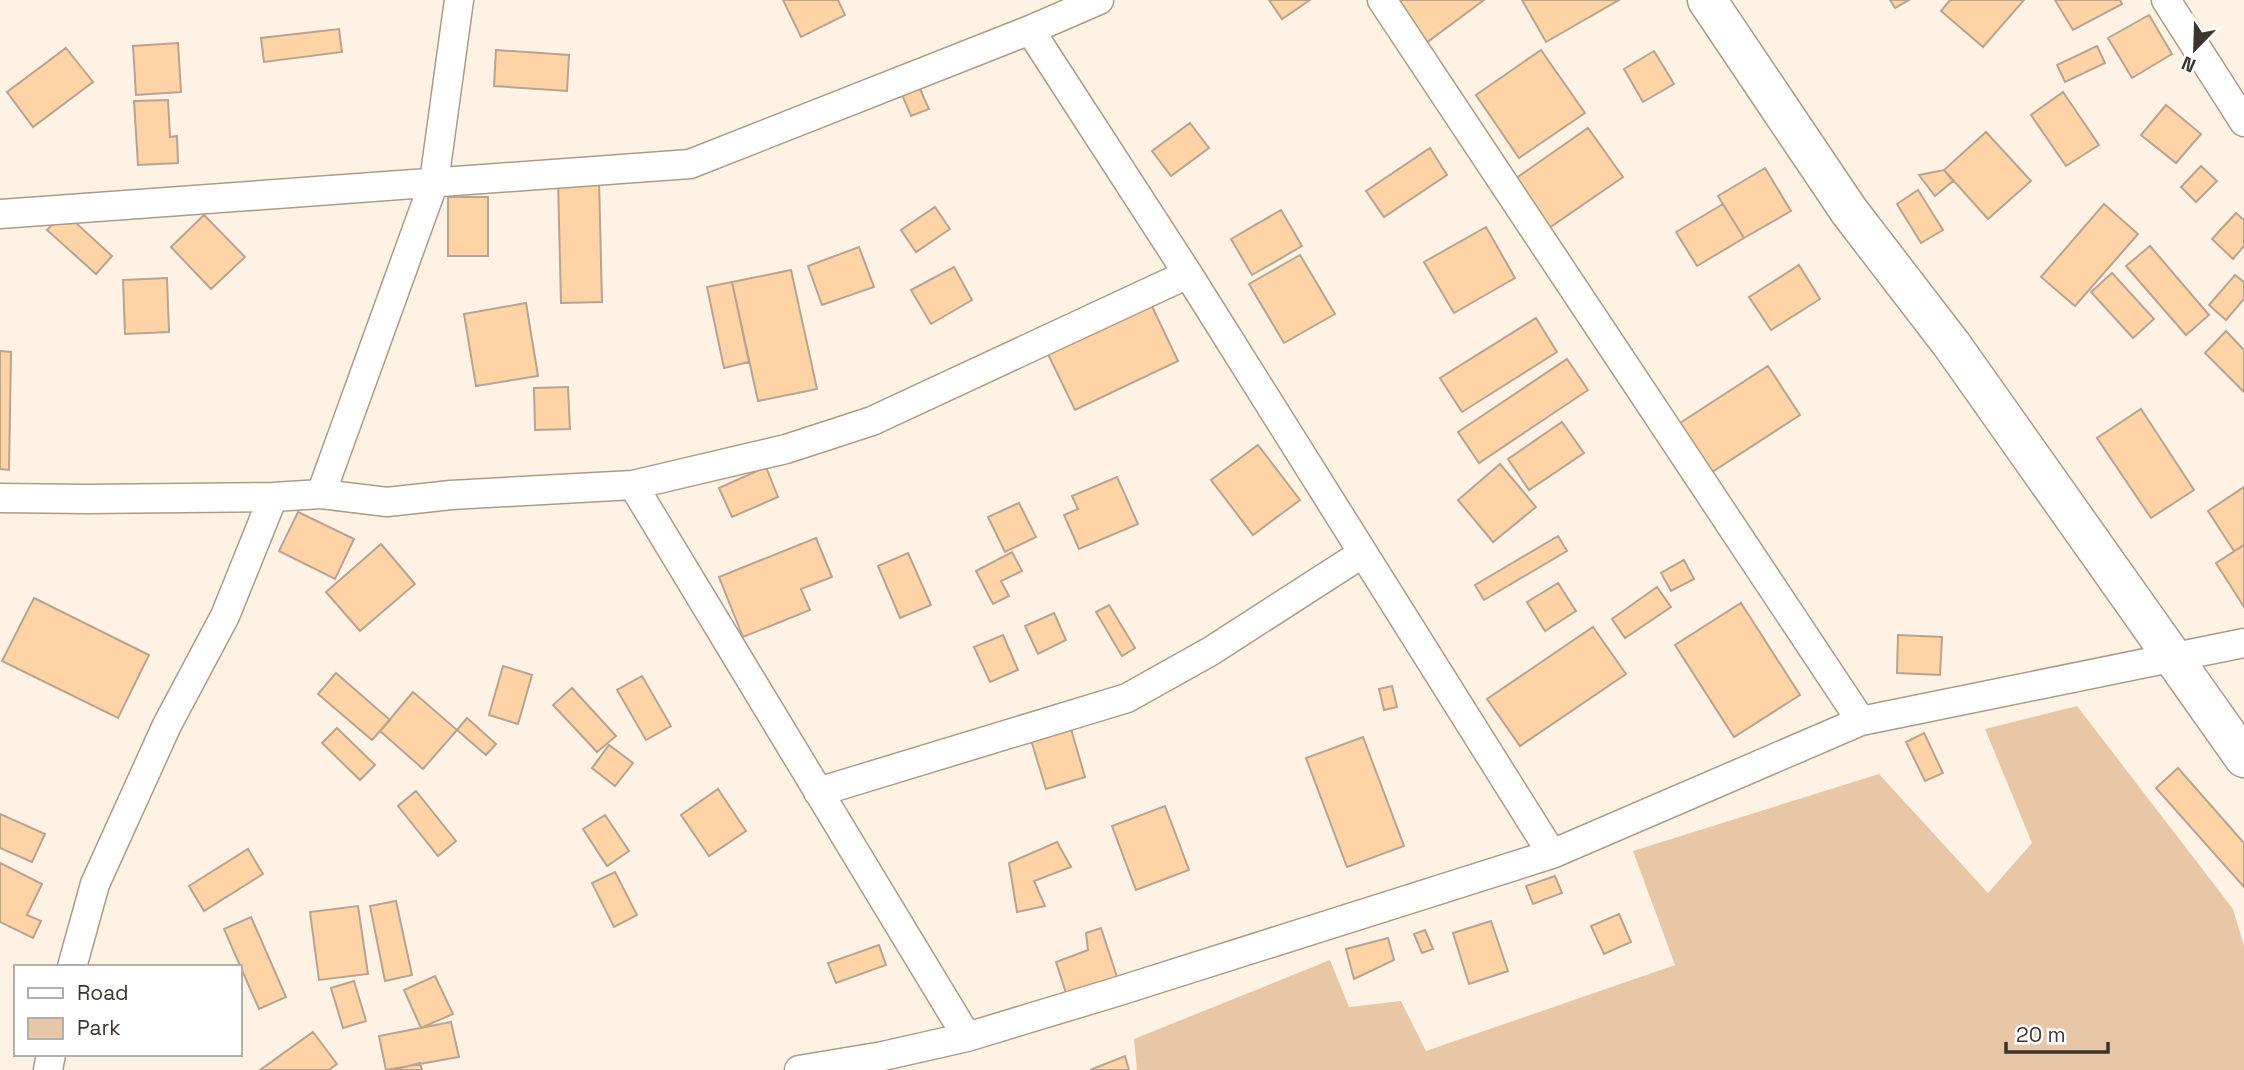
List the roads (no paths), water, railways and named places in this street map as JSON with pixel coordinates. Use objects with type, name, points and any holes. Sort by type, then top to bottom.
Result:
[{"type":"main road","points":[[1707,0],[1849,211],[1952,345],[2244,758]]},
{"type":"street","points":[[321,494],[434,182],[459,0]]},
{"type":"street","points":[[0,214],[690,163],[1030,30],[1099,0]]},
{"type":"street","points":[[1382,0],[1861,721]]},
{"type":"street","points":[[2166,0],[2244,122]]},
{"type":"street","points":[[1030,30],[1188,274],[1552,854]]},
{"type":"street","points":[[0,498],[273,497],[321,494],[387,502],[451,495],[633,485],[786,449],[872,421],[1188,274]]},
{"type":"street","points":[[633,485],[967,1037]]},
{"type":"street","points":[[73,965],[95,884],[167,724],[225,616],[273,497]]},
{"type":"street","points":[[818,792],[1127,698],[1211,651],[1363,553]]},
{"type":"street","points":[[799,1070],[883,1056],[967,1037],[1552,854],[1861,721],[2244,643]]}]
